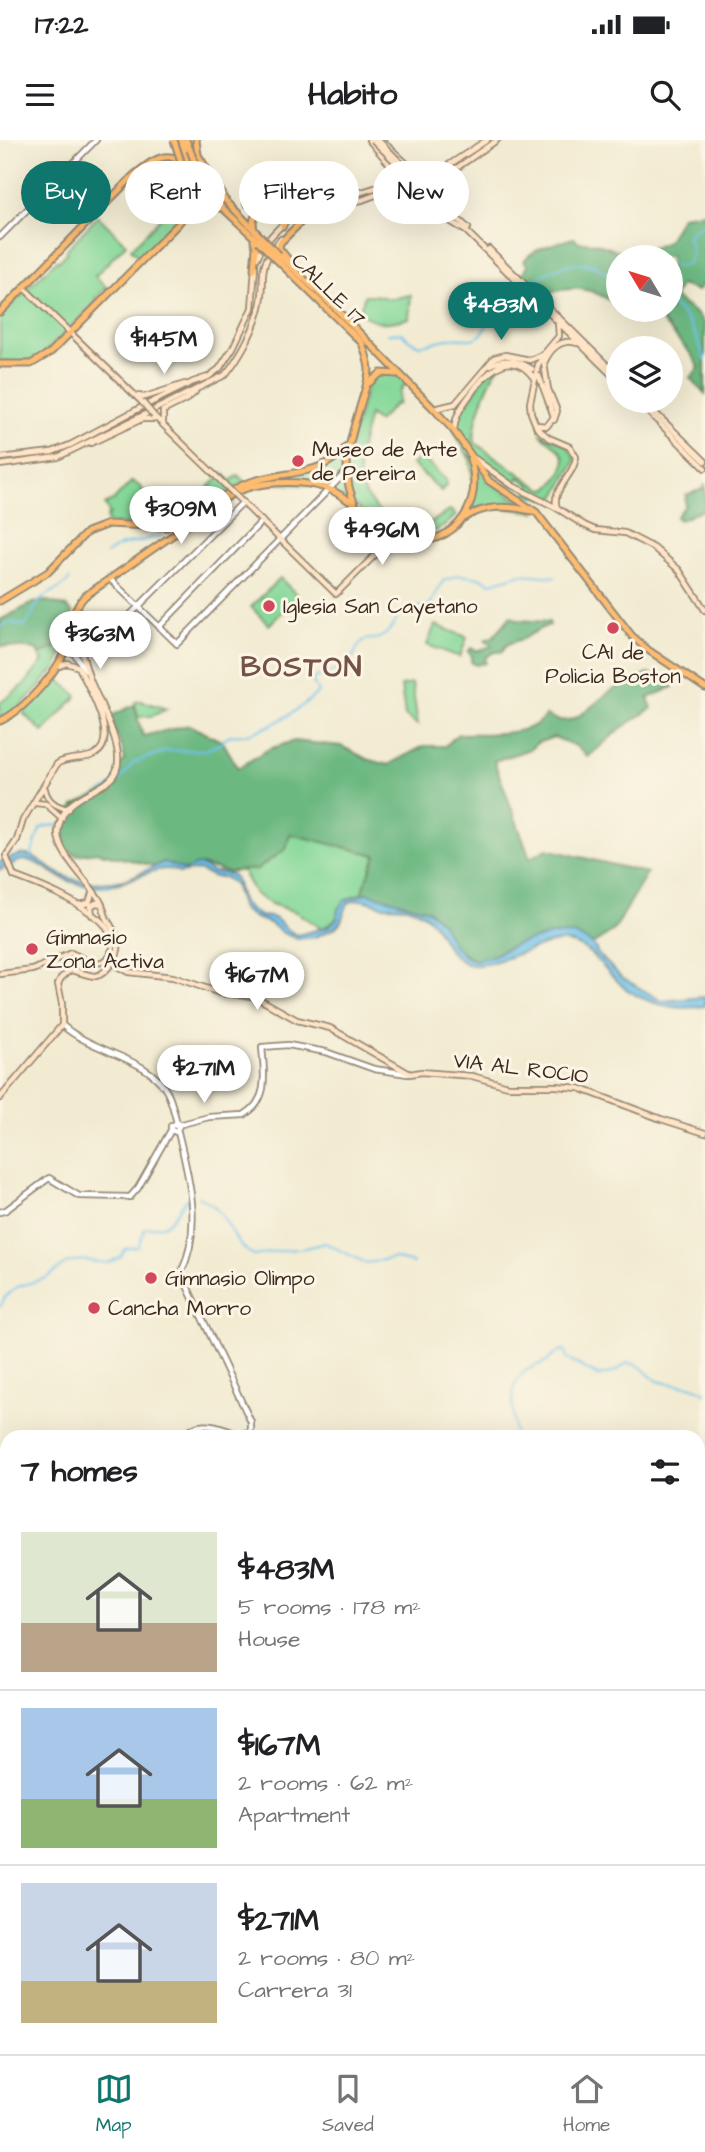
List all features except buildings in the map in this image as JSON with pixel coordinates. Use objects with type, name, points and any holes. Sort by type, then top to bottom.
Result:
[{"type":"main road","points":[[174,140],[181,161]]},
{"type":"main road","points":[[185,140],[194,161]]},
{"type":"main road","points":[[185,140],[189,161]]},
{"type":"main road","points":[[196,140],[198,155],[226,202]]},
{"type":"main road","points":[[375,140],[388,161]]},
{"type":"main road","points":[[375,140],[403,161]]},
{"type":"main road","points":[[375,140],[396,161]]},
{"type":"main road","points":[[454,161],[487,140]]},
{"type":"main road","points":[[467,161],[497,140]]},
{"type":"main road","points":[[153,161],[175,156],[185,161]]},
{"type":"main road","points":[[170,164],[185,172],[181,192],[172,199],[162,199],[151,189],[150,177],[160,165],[170,164]]},
{"type":"main road","points":[[0,312],[125,183]]},
{"type":"main road","points":[[0,465],[58,457],[225,375],[240,354],[259,312],[266,258],[312,209],[373,196]]},
{"type":"main road","name":"CALLE 17","points":[[226,202],[362,343],[369,368],[367,385],[350,444],[346,472],[355,505]]},
{"type":"main road","points":[[133,394],[145,397],[208,377],[219,369],[233,348],[252,308],[254,270],[256,247],[253,219],[262,209],[277,209],[283,212],[285,217],[282,226],[261,249],[254,270]]},
{"type":"main road","name":"CALLE 17","points":[[225,210],[253,233]]},
{"type":"main road","points":[[225,213],[233,218]]},
{"type":"main road","points":[[0,364],[31,364],[51,352],[176,224]]},
{"type":"main road","points":[[298,273],[292,261],[279,248],[299,224]]},
{"type":"main road","points":[[456,224],[466,230]]},
{"type":"main road","points":[[460,224],[606,370]]},
{"type":"main road","points":[[463,224],[606,365]]},
{"type":"main road","name":"CALLE 17","points":[[277,257],[343,315],[434,409],[454,431],[489,481],[536,512],[632,636],[704,688]]},
{"type":"main road","points":[[24,288],[336,594],[375,555],[401,540]]},
{"type":"main road","points":[[434,409],[455,404],[489,362],[499,355],[530,360],[542,355],[559,336],[558,322]]},
{"type":"main road","points":[[533,422],[544,427],[554,420],[556,408],[548,389],[544,363],[551,351],[567,340],[569,331]]},
{"type":"main road","points":[[567,340],[578,343]]},
{"type":"main road","points":[[542,355],[530,408],[533,422],[547,436],[570,447],[576,457],[573,468],[554,501],[557,508]]},
{"type":"main road","points":[[484,369],[504,359],[533,369]]},
{"type":"main road","points":[[454,431],[460,408],[494,367],[503,364],[517,365],[536,378],[554,414],[554,420]]},
{"type":"main road","points":[[367,385],[381,373],[399,375]]},
{"type":"main road","points":[[0,457],[52,452],[193,382]]},
{"type":"main road","points":[[163,424],[163,411],[187,399],[199,389]]},
{"type":"main road","points":[[649,413],[705,468]]},
{"type":"main road","points":[[655,413],[705,461]]},
{"type":"main road","points":[[83,445],[97,442],[142,419],[156,418]]},
{"type":"main road","points":[[0,601],[48,572],[78,541],[94,529],[108,524],[166,527],[186,519],[245,482],[322,466],[350,444]]},
{"type":"main road","name":"CALLE 17","points":[[466,450],[504,480],[588,527],[625,533],[654,548],[679,570],[705,610]]},
{"type":"main road","name":"CALLE 17","points":[[461,520],[474,492],[474,471],[466,450]]},
{"type":"main road","points":[[0,720],[17,710],[57,667],[66,647],[72,613],[79,603],[232,494],[246,487],[299,484],[330,489],[355,505],[376,527],[401,540],[418,543],[443,536],[461,520],[478,511],[494,507],[536,512]]},
{"type":"main road","points":[[538,499],[556,496]]},
{"type":"main road","points":[[166,527],[170,532],[170,539]]},
{"type":"main road","points":[[0,1098],[62,1025],[58,984],[61,978],[70,970],[99,975],[114,961],[118,938],[102,905],[60,846],[58,834],[62,818],[81,795],[110,780],[118,767],[114,737],[88,675],[75,620],[79,603]]},
{"type":"main road","points":[[0,974],[33,970],[71,953],[96,963],[111,952],[114,944],[111,934],[101,922],[78,905],[14,876],[6,856],[18,840],[23,820],[57,764],[62,760],[94,755],[105,740],[103,721],[79,667],[67,663],[57,667]]},
{"type":"main road","points":[[46,784],[47,798],[69,809]]},
{"type":"main road","points":[[35,803],[47,804],[62,818]]},
{"type":"main road","points":[[78,905],[89,903],[92,890]]},
{"type":"main road","points":[[92,915],[90,908],[93,903],[102,905]]},
{"type":"main road","points":[[111,952],[117,966],[128,972],[173,977],[220,993],[254,996],[297,1020],[330,1028],[410,1074]]},
{"type":"main road","name":"VIA AL ROCIO","points":[[410,1074],[421,1072],[472,1076],[508,1086],[579,1088],[705,1133]]},
{"type":"street","points":[[0,237],[96,140]]},
{"type":"street","points":[[110,579],[177,644],[346,472]]},
{"type":"street","points":[[72,643],[83,634],[112,632],[243,502]]},
{"type":"street","points":[[159,627],[262,521]]},
{"type":"street","points":[[72,643],[88,675]]},
{"type":"street","points":[[72,643],[79,667]]},
{"type":"street","points":[[62,1025],[94,1046],[147,1068],[167,1091],[194,1214],[181,1273],[251,1422],[251,1430]]},
{"type":"street","points":[[0,1212],[49,1178],[79,1196],[130,1197],[166,1139],[176,1128],[209,1117],[244,1115],[250,1111],[262,1094],[265,1084],[262,1048],[288,1045],[326,1052],[374,1069],[410,1074]]},
{"type":"street","points":[[188,1430],[195,1427],[222,1426],[230,1430]]},
{"type":"green space","points":[[705,214],[705,280],[698,291],[683,286],[683,245],[660,245],[667,242],[682,216]]},
{"type":"green space","points":[[90,224],[106,224],[126,244],[95,276],[109,290],[105,289],[96,298],[98,300],[40,357],[21,362],[0,361],[0,316],[67,253],[66,250]]},
{"type":"green space","points":[[155,224],[173,224],[140,258],[131,249]]},
{"type":"green space","points":[[574,238],[579,242],[606,247],[606,298],[582,289],[542,295],[521,276],[528,266],[524,261],[528,256],[546,246]]},
{"type":"green space","points":[[365,295],[390,299],[411,295],[409,318],[383,322],[366,317],[359,313]]},
{"type":"green space","points":[[683,304],[703,321],[705,326],[705,394],[690,378],[699,368],[683,345],[683,336],[675,336],[663,322],[683,322]]},
{"type":"green space","points":[[499,367],[481,404],[475,443],[540,488],[546,489],[553,484],[561,473],[565,460],[560,451],[540,433],[567,445],[576,460],[556,496],[546,499],[527,494],[531,486],[519,477],[513,486],[468,453],[489,481],[536,512],[494,507],[461,520],[474,492],[470,460],[454,431],[456,417],[488,372]]},
{"type":"green space","points":[[393,373],[407,382],[400,391],[398,405],[395,404],[378,422],[369,415],[359,463],[362,487],[373,505],[398,525],[408,528],[421,527],[450,510],[456,515],[451,521],[433,532],[406,541],[376,527],[355,505],[320,486],[262,483],[262,480],[322,466],[350,444],[367,385],[375,376]]},
{"type":"green space","points":[[422,457],[446,480],[447,484],[441,491],[412,464]]},
{"type":"green space","points":[[223,473],[231,481],[238,475],[245,482],[186,519],[173,524]]},
{"type":"green space","points":[[132,481],[142,488],[144,502],[150,511],[156,507],[172,525],[108,524],[107,516],[110,514],[105,505],[114,500]]},
{"type":"green space","points":[[705,484],[705,510],[679,520],[676,517],[685,506],[686,495],[703,489]]},
{"type":"green space","points":[[280,578],[298,596],[269,625],[251,607]]},
{"type":"green space","points":[[47,601],[67,607],[73,613],[66,642],[39,655],[36,649],[0,646],[0,620],[33,603]]},
{"type":"green space","points":[[511,616],[518,620],[549,622],[550,625],[509,644],[502,652],[494,652],[485,658],[486,663],[476,665],[471,662],[472,656],[468,652],[471,648],[477,651],[492,646],[485,640],[493,637]]},
{"type":"green space","points":[[435,625],[467,637],[460,657],[427,645]]},
{"type":"green space","points":[[66,642],[57,667],[17,710],[0,721],[0,703],[25,684],[43,661],[39,655]]},
{"type":"green space","points":[[649,674],[671,682],[673,687],[648,698],[652,708],[620,729],[588,757],[576,746],[554,737],[537,743],[530,749],[494,761],[530,858],[547,849],[647,873],[615,929],[593,944],[566,934],[505,949],[479,963],[452,947],[440,926],[414,907],[360,897],[376,855],[290,834],[286,849],[257,869],[227,872],[202,865],[185,870],[154,866],[97,852],[77,855],[65,848],[58,831],[74,806],[117,785],[118,767],[125,760],[109,717],[134,705],[143,736],[189,725],[223,742],[238,768],[269,749],[294,741],[341,746],[367,759],[388,765],[424,746],[445,746],[458,734],[518,731],[529,728],[546,715],[565,721],[574,718],[613,690]]},
{"type":"green space","points":[[56,677],[77,696],[43,732],[23,713]]},
{"type":"green space","points":[[412,684],[418,725],[405,716],[401,686]]},
{"type":"green space","points":[[141,701],[167,709],[152,716],[138,717],[135,702]]},
{"type":"green space","points":[[290,833],[376,855],[367,893],[347,900],[340,908],[337,918],[322,929],[296,912],[271,904],[255,894],[239,859]]},
{"type":"water","points":[[19,855],[33,857],[60,874],[96,883],[123,880],[164,862],[185,870],[202,866],[212,872],[230,874],[236,879],[246,906],[260,916],[274,918],[298,935],[328,927],[337,918],[338,909],[345,900],[367,893],[428,910],[441,922],[454,946],[466,957],[475,960],[492,956],[516,944],[551,935],[574,934],[593,944],[598,954],[621,977],[662,1001],[705,997],[705,1006],[675,1007],[647,1000],[620,984],[588,951],[568,942],[546,944],[496,962],[473,965],[465,963],[449,949],[435,926],[421,913],[407,907],[384,906],[362,900],[348,903],[335,928],[315,937],[297,939],[242,909],[234,884],[224,877],[214,877],[199,870],[179,873],[163,869],[102,887],[70,881],[39,864],[25,860],[0,870],[0,862]]},
{"type":"waterway","points":[[683,266],[688,264],[692,250],[687,236],[705,225]]},
{"type":"waterway","points":[[532,281],[574,264],[592,265],[606,273]]},
{"type":"waterway","points":[[683,315],[705,360]]},
{"type":"waterway","points":[[387,334],[402,333],[414,343],[423,345],[447,339],[473,339],[482,333],[490,316]]},
{"type":"waterway","points":[[106,554],[119,546],[161,536]]},
{"type":"waterway","points":[[400,615],[429,606],[443,581],[458,575],[481,578],[491,583],[522,574],[555,577]]},
{"type":"waterway","points":[[0,628],[9,622],[24,626],[40,601],[70,579]]},
{"type":"waterway","points":[[31,856],[40,829],[65,825],[81,808],[122,778],[133,763],[165,751],[206,750],[230,735],[252,733],[277,722],[318,692],[312,680],[347,664],[363,641],[382,636],[397,619]]},
{"type":"waterway","points":[[198,1197],[216,1209],[239,1242],[255,1256],[325,1243],[366,1263],[394,1258],[413,1263]]},
{"type":"waterway","points":[[0,1307],[5,1297],[17,1287],[46,1278],[67,1263],[80,1260],[108,1263],[120,1257],[125,1249],[138,1247],[145,1228],[166,1224],[187,1199]]},
{"type":"waterway","points":[[514,1430],[513,1392],[520,1376],[562,1350],[565,1350],[567,1359],[599,1376],[615,1372],[627,1363],[641,1367],[656,1380],[687,1385],[705,1393]]},
{"type":"place","name":"Museo de Arte de Pereira","points":[[298,461]]},
{"type":"place","name":"Iglesia San Cayetano","points":[[269,606]]},
{"type":"place","name":"CAI de Policia Boston","points":[[613,628]]},
{"type":"place","name":"Gimnasio Zona Activa","points":[[32,949]]},
{"type":"place","name":"Gimnasio Olimpo","points":[[151,1278]]},
{"type":"place","name":"Cancha Morro","points":[[94,1308]]},
{"type":"district","name":"BOSTON","points":[[302,666]]}]
